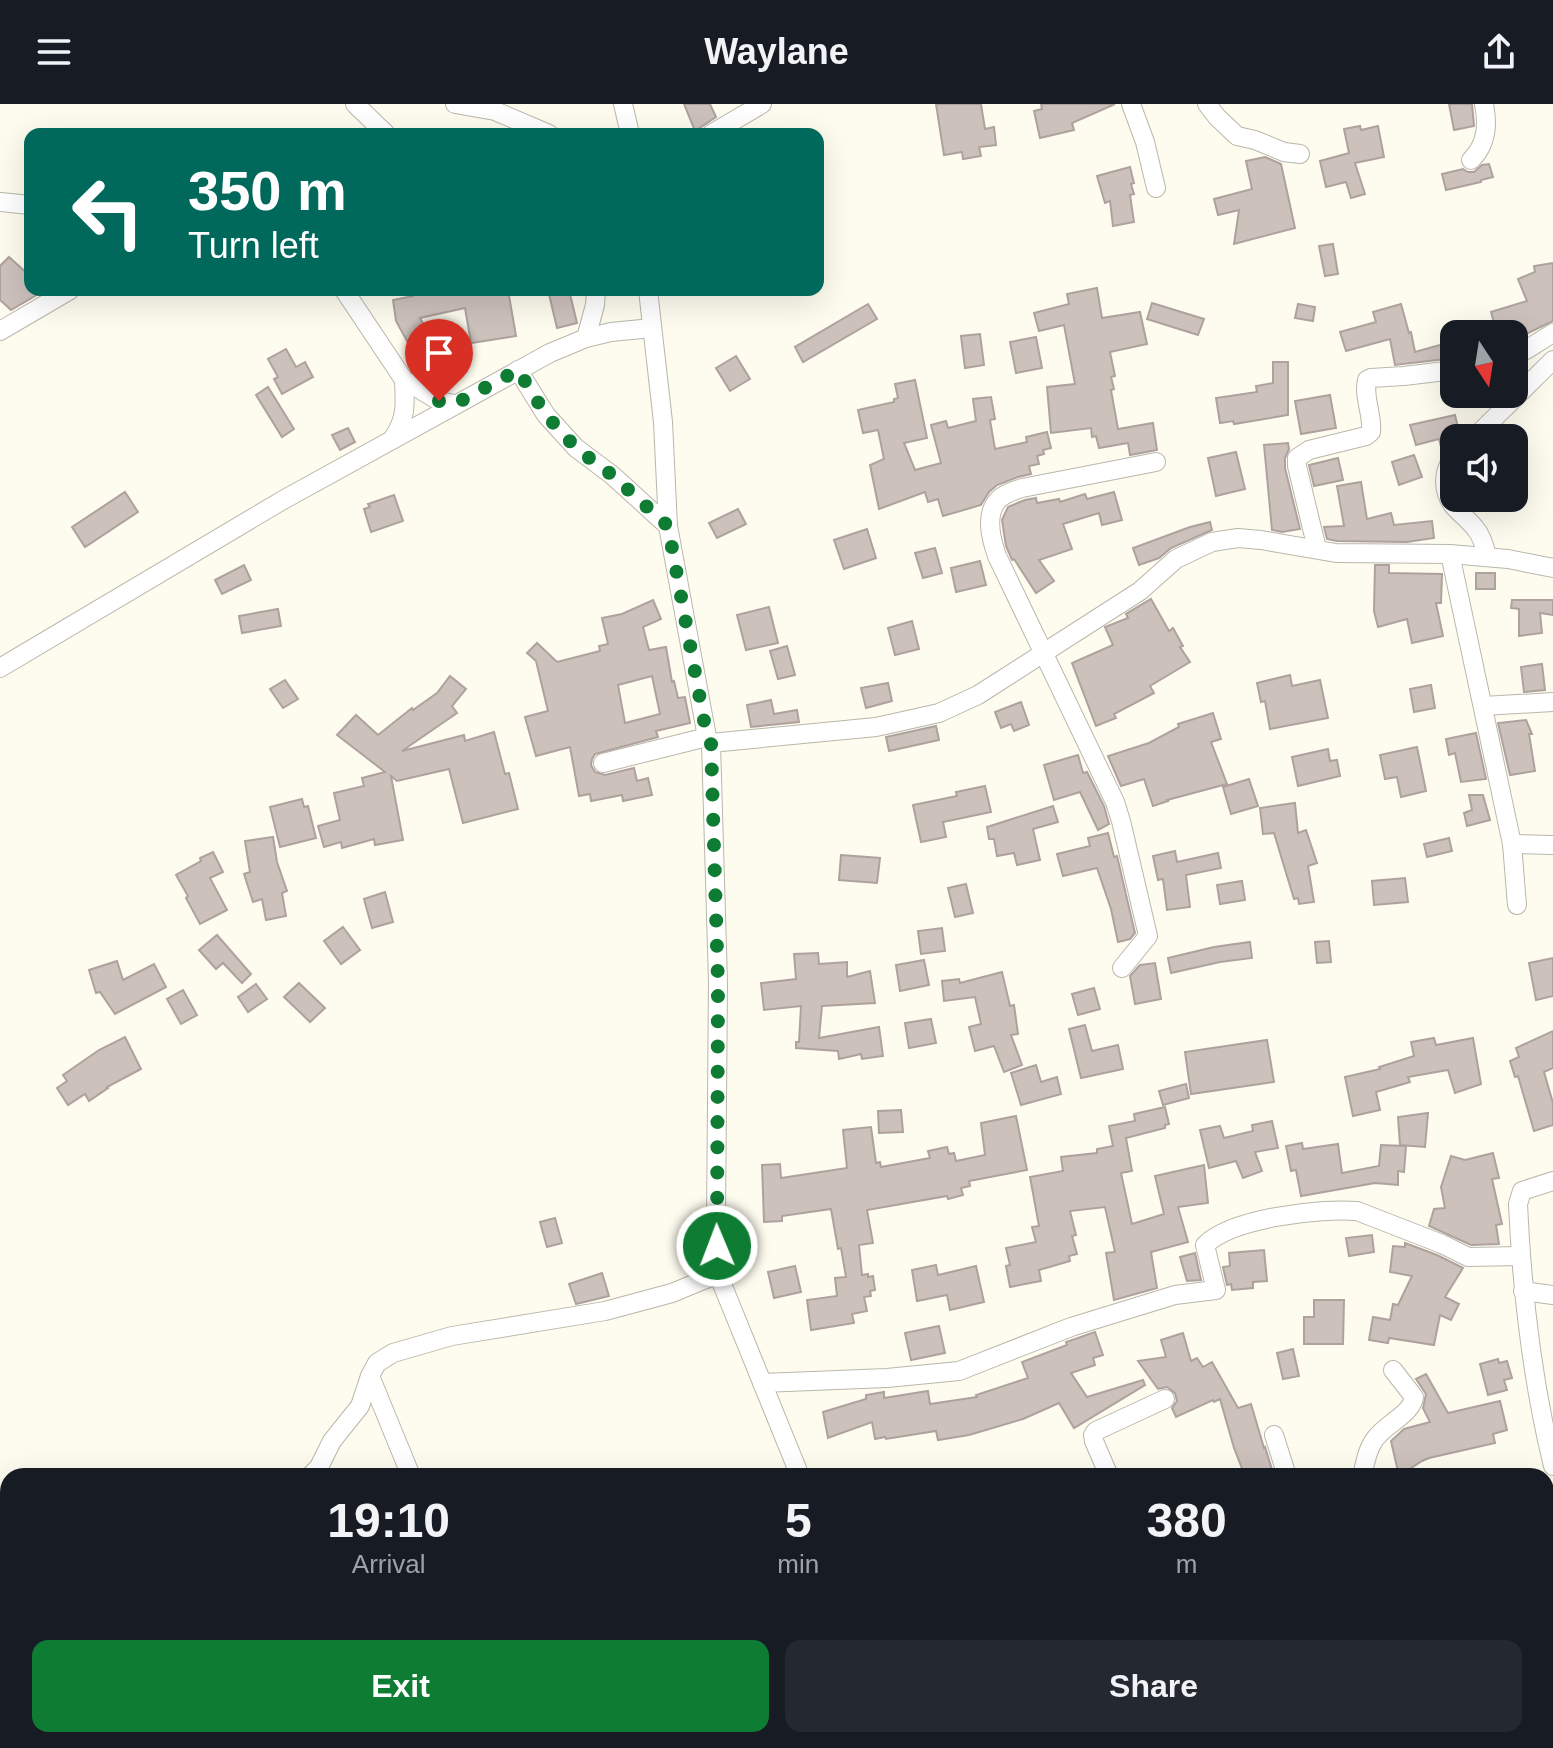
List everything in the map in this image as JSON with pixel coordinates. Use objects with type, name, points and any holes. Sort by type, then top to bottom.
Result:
[{"type":"street","points":[[355,104],[380,128]]},
{"type":"street","points":[[455,104],[509,116],[530,128]]},
{"type":"street","points":[[623,104],[629,128]]},
{"type":"street","points":[[721,128],[762,104]]},
{"type":"street","points":[[1131,104],[1145,142],[1156,188]]},
{"type":"street","points":[[1207,104],[1237,136],[1284,152],[1300,154]]},
{"type":"street","points":[[1471,160],[1486,133],[1488,121],[1484,104]]},
{"type":"street","points":[[0,202],[24,204]]},
{"type":"street","points":[[0,331],[60,296]]},
{"type":"street","points":[[348,296],[404,380],[439,401],[455,404]]},
{"type":"street","points":[[586,338],[596,296]]},
{"type":"street","points":[[649,296],[663,422],[668,526],[709,740],[718,983],[718,1274],[797,1468]]},
{"type":"street","points":[[0,668],[283,500],[550,353],[586,338],[652,328]]},
{"type":"street","points":[[1528,349],[1553,333]]},
{"type":"street","points":[[1488,424],[1553,360]]},
{"type":"street","points":[[518,370],[546,415],[576,448],[612,475],[668,526]]},
{"type":"street","points":[[1317,549],[1297,458],[1309,450],[1366,436],[1371,432],[1365,386],[1367,380],[1440,372]]},
{"type":"street","points":[[392,439],[405,412],[404,380]]},
{"type":"street","points":[[1122,968],[1148,936],[1121,821],[1105,781],[997,556],[989,526],[994,505],[1000,497],[1022,488],[1156,462]]},
{"type":"street","points":[[1460,512],[1475,528],[1487,557]]},
{"type":"street","points":[[603,763],[709,740],[876,727],[939,713],[978,695],[1140,591],[1176,559],[1212,542],[1238,538],[1336,553],[1450,554],[1508,559],[1553,568]]},
{"type":"street","points":[[1450,554],[1512,844],[1517,905]]},
{"type":"street","points":[[1483,706],[1553,702]]},
{"type":"street","points":[[1512,844],[1553,845]]},
{"type":"street","points":[[1553,1181],[1522,1191],[1518,1204],[1523,1291],[1548,1421],[1553,1466]]},
{"type":"street","points":[[762,1383],[887,1378],[959,1371],[1071,1327],[1175,1295],[1216,1290],[1205,1245],[1235,1226],[1288,1216],[1357,1211],[1468,1257],[1521,1256]]},
{"type":"street","points":[[318,1468],[332,1441],[360,1406],[377,1363],[393,1353],[414,1345],[479,1331],[605,1311],[672,1293],[718,1274]]},
{"type":"street","points":[[1523,1291],[1553,1295]]},
{"type":"street","points":[[1364,1468],[1372,1443],[1383,1429],[1413,1406],[1414,1397],[1393,1370]]},
{"type":"street","points":[[370,1376],[408,1468]]},
{"type":"street","points":[[1106,1468],[1094,1441],[1096,1431],[1165,1399]]},
{"type":"street","points":[[1274,1435],[1284,1468]]},
{"type":"building","points":[[684,104],[710,104],[716,117],[700,128],[694,128]]},
{"type":"building","points":[[936,104],[981,104],[985,129],[994,127],[996,145],[979,147],[981,156],[963,159],[962,152],[944,155]]},
{"type":"building","points":[[1041,104],[1115,104],[1072,123],[1074,130],[1040,138],[1034,111],[1042,109]]},
{"type":"building","points":[[1449,104],[1472,104],[1474,126],[1454,130]]},
{"type":"building","points":[[1360,126],[1361,130],[1378,126],[1384,157],[1355,163],[1365,194],[1351,198],[1346,182],[1326,187],[1320,161],[1349,153],[1344,129]]},
{"type":"building","points":[[1265,157],[1281,164],[1295,228],[1234,244],[1239,210],[1218,215],[1214,199],[1252,189],[1246,161]]},
{"type":"building","points":[[1489,164],[1493,177],[1446,190],[1442,174],[1463,169],[1474,172],[1482,165]]},
{"type":"building","points":[[1130,167],[1134,183],[1131,184],[1134,194],[1130,195],[1134,222],[1113,226],[1110,201],[1105,203],[1097,176]]},
{"type":"building","points":[[1333,244],[1338,274],[1325,276],[1319,246]]},
{"type":"building","points":[[9,257],[24,271],[24,296],[35,296],[11,310],[0,300],[0,266]]},
{"type":"building","points":[[1553,263],[1553,321],[1528,333],[1528,320],[1493,320],[1491,312],[1527,301],[1518,279],[1535,272],[1534,266]]},
{"type":"building","points":[[1097,288],[1102,318],[1140,312],[1147,344],[1110,352],[1115,376],[1111,377],[1114,389],[1111,390],[1118,429],[1153,423],[1157,450],[1130,455],[1128,443],[1099,448],[1096,436],[1092,437],[1091,428],[1051,433],[1047,387],[1075,384],[1064,325],[1039,331],[1034,313],[1069,304],[1067,294]]},
{"type":"building","points":[[413,296],[509,296],[516,336],[471,343],[465,308],[420,318],[452,376],[435,385],[429,381],[396,321],[393,300]]},
{"type":"building","points":[[549,296],[570,296],[577,323],[557,328]]},
{"type":"building","points":[[1152,303],[1204,319],[1198,335],[1147,319]]},
{"type":"building","points":[[868,304],[877,319],[803,362],[795,347]]},
{"type":"building","points":[[1298,304],[1315,307],[1313,321],[1295,318]]},
{"type":"building","points":[[1401,304],[1415,352],[1440,345],[1440,360],[1395,365],[1390,339],[1346,351],[1340,332],[1376,322],[1373,312]]},
{"type":"building","points":[[980,334],[984,365],[965,368],[961,336]]},
{"type":"building","points":[[1036,337],[1042,368],[1016,373],[1010,342]]},
{"type":"building","points":[[286,349],[296,367],[305,362],[313,377],[282,394],[274,379],[278,377],[268,359]]},
{"type":"building","points":[[736,356],[750,379],[730,391],[716,368]]},
{"type":"building","points":[[1273,362],[1288,362],[1288,415],[1234,424],[1233,421],[1220,423],[1216,398],[1257,392],[1256,386],[1273,383]]},
{"type":"building","points":[[915,380],[927,438],[904,443],[915,470],[941,463],[931,425],[946,421],[948,428],[976,421],[973,399],[991,397],[995,419],[990,420],[995,449],[1027,442],[1026,437],[1047,432],[1051,448],[1037,456],[1039,464],[1029,466],[1031,474],[997,485],[981,505],[943,516],[938,499],[928,502],[925,492],[879,509],[870,465],[884,459],[878,430],[863,433],[858,410],[894,402],[898,398],[895,384]]},
{"type":"building","points":[[268,387],[294,429],[282,437],[256,395]]},
{"type":"building","points":[[1330,395],[1336,428],[1301,434],[1295,401]]},
{"type":"building","points":[[1455,415],[1457,424],[1440,424],[1440,443],[1439,439],[1416,445],[1410,425]]},
{"type":"building","points":[[348,428],[355,442],[340,450],[332,435]]},
{"type":"building","points":[[1288,443],[1285,468],[1300,529],[1282,532],[1272,530],[1264,445]]},
{"type":"building","points":[[1236,452],[1245,489],[1216,496],[1208,458]]},
{"type":"building","points":[[1414,455],[1422,477],[1399,485],[1392,462]]},
{"type":"building","points":[[1338,458],[1343,480],[1314,486],[1309,465]]},
{"type":"building","points":[[1361,482],[1367,519],[1391,513],[1394,525],[1432,521],[1434,538],[1407,542],[1327,539],[1324,527],[1344,526],[1337,486]]},
{"type":"building","points":[[125,492],[138,512],[85,547],[72,527]]},
{"type":"building","points":[[1114,492],[1122,520],[1102,525],[1099,513],[1063,524],[1072,549],[1039,560],[1054,581],[1036,593],[1012,560],[1006,546],[1002,520],[1008,507],[1036,498],[1037,503],[1059,499],[1060,502],[1085,494],[1087,499]]},
{"type":"building","points":[[394,495],[403,521],[371,532],[364,509],[370,507],[368,504]]},
{"type":"building","points":[[738,509],[746,524],[717,538],[709,523]]},
{"type":"building","points":[[1210,522],[1212,530],[1139,565],[1133,548]]},
{"type":"building","points":[[867,529],[876,558],[844,569],[834,540]]},
{"type":"building","points":[[935,548],[942,573],[923,578],[915,553]]},
{"type":"building","points":[[980,561],[986,585],[956,592],[951,568]]},
{"type":"building","points":[[244,565],[251,580],[222,594],[215,580]]},
{"type":"building","points":[[1375,565],[1389,565],[1389,573],[1442,574],[1441,603],[1436,603],[1443,636],[1412,643],[1407,619],[1378,627],[1374,611]]},
{"type":"building","points":[[1476,573],[1495,573],[1495,589],[1476,589]]},
{"type":"building","points":[[1151,599],[1169,631],[1173,628],[1190,662],[1150,686],[1154,693],[1114,714],[1116,718],[1096,726],[1072,663],[1113,645],[1105,627],[1128,618],[1126,614]]},
{"type":"building","points":[[653,600],[661,619],[643,627],[649,650],[666,647],[672,682],[678,698],[685,697],[690,723],[656,731],[658,737],[595,754],[591,765],[595,772],[605,775],[634,768],[637,781],[648,778],[652,795],[623,801],[622,795],[591,801],[590,794],[579,796],[570,747],[536,756],[525,717],[548,711],[536,661],[527,653],[537,643],[557,662],[600,651],[599,646],[608,644],[602,618],[622,614]],"holes":[[[652,676],[660,714],[625,723],[618,685]]]},
{"type":"building","points":[[1512,600],[1553,600],[1553,615],[1540,613],[1542,633],[1519,636],[1519,609],[1511,608]]},
{"type":"building","points":[[769,607],[778,643],[746,650],[737,615]]},
{"type":"building","points":[[278,609],[281,626],[242,633],[239,616]]},
{"type":"building","points":[[912,621],[919,649],[895,655],[888,628]]},
{"type":"building","points":[[787,646],[795,675],[778,679],[770,651]]},
{"type":"building","points":[[1542,664],[1545,690],[1524,692],[1521,667]]},
{"type":"building","points":[[1290,675],[1292,686],[1320,680],[1328,718],[1270,729],[1265,701],[1261,702],[1257,683]]},
{"type":"building","points":[[450,676],[466,689],[452,706],[457,713],[402,751],[464,735],[465,741],[494,732],[518,809],[463,823],[449,769],[397,781],[391,776],[403,840],[375,845],[374,839],[342,848],[341,842],[324,847],[318,826],[340,820],[334,793],[364,786],[362,778],[385,772],[337,735],[356,715],[378,735],[437,693]]},
{"type":"building","points":[[285,680],[298,699],[283,708],[270,689]]},
{"type":"building","points":[[888,683],[892,701],[866,708],[861,688]]},
{"type":"building","points":[[1431,685],[1435,708],[1414,712],[1410,689]]},
{"type":"building","points":[[771,700],[774,714],[797,710],[799,722],[751,727],[747,705]]},
{"type":"building","points":[[1021,702],[1029,725],[1014,731],[1011,724],[1001,728],[995,712]]},
{"type":"building","points":[[1213,713],[1221,739],[1211,742],[1227,784],[1153,806],[1144,779],[1121,786],[1108,756],[1149,743],[1179,727],[1178,724]]},
{"type":"building","points":[[1526,720],[1532,734],[1529,734],[1535,771],[1510,775],[1498,723]]},
{"type":"building","points":[[936,726],[939,740],[889,751],[886,737]]},
{"type":"building","points":[[1476,733],[1486,779],[1461,782],[1455,753],[1449,755],[1446,739]]},
{"type":"building","points":[[1417,747],[1426,791],[1401,797],[1397,777],[1385,779],[1380,755]]},
{"type":"building","points":[[1328,749],[1330,761],[1337,760],[1340,776],[1298,786],[1292,757]]},
{"type":"building","points":[[1078,755],[1083,773],[1087,772],[1104,806],[1109,824],[1098,830],[1080,792],[1054,800],[1044,765]]},
{"type":"building","points":[[1249,779],[1258,806],[1231,814],[1223,787]]},
{"type":"building","points":[[985,786],[991,812],[943,822],[946,837],[921,842],[913,805],[957,796],[956,792]]},
{"type":"building","points":[[1469,795],[1483,795],[1490,820],[1467,826],[1464,813],[1472,810]]},
{"type":"building","points":[[302,799],[304,807],[308,806],[316,838],[280,847],[270,807]]},
{"type":"building","points":[[1295,803],[1298,833],[1306,830],[1317,863],[1308,866],[1314,902],[1299,904],[1298,898],[1294,899],[1274,833],[1263,834],[1260,808]]},
{"type":"building","points":[[1053,806],[1058,822],[1033,829],[1040,860],[1017,865],[1014,853],[997,856],[994,839],[989,839],[987,827]]},
{"type":"building","points":[[1108,833],[1114,857],[1117,856],[1135,933],[1130,939],[1118,942],[1097,868],[1063,876],[1057,854],[1090,846],[1088,838]]},
{"type":"building","points":[[273,837],[277,862],[287,891],[282,893],[286,916],[266,920],[262,899],[253,902],[244,874],[250,872],[245,841]]},
{"type":"building","points":[[1449,838],[1452,851],[1427,857],[1424,844]]},
{"type":"building","points":[[1175,851],[1177,862],[1218,853],[1221,868],[1186,875],[1190,907],[1167,910],[1163,879],[1158,880],[1153,856]]},
{"type":"building","points":[[213,852],[223,872],[210,878],[227,910],[200,924],[176,875]]},
{"type":"building","points":[[841,855],[880,858],[877,883],[839,880]]},
{"type":"building","points":[[1405,878],[1408,902],[1374,905],[1372,881]]},
{"type":"building","points":[[1242,881],[1245,900],[1220,904],[1217,885]]},
{"type":"building","points":[[966,884],[973,913],[955,917],[948,888]]},
{"type":"building","points":[[385,892],[393,922],[372,928],[364,899]]},
{"type":"building","points":[[343,927],[360,950],[341,964],[324,941]]},
{"type":"building","points":[[942,928],[945,951],[921,954],[918,931]]},
{"type":"building","points":[[217,935],[251,974],[242,983],[223,963],[216,969],[199,950]]},
{"type":"building","points":[[1329,941],[1331,962],[1317,963],[1315,942]]},
{"type":"building","points":[[1250,942],[1252,958],[1171,973],[1168,958]]},
{"type":"building","points":[[818,953],[819,964],[847,962],[847,977],[870,971],[875,1003],[822,1006],[819,1038],[879,1027],[883,1056],[862,1059],[861,1054],[839,1059],[838,1051],[796,1048],[801,1006],[764,1010],[761,983],[796,979],[794,954]]},
{"type":"building","points":[[1553,958],[1553,996],[1536,1000],[1529,963]]},
{"type":"building","points":[[924,960],[929,985],[900,991],[896,965]]},
{"type":"building","points":[[117,961],[123,980],[154,964],[166,987],[115,1014],[100,992],[96,993],[89,970]]},
{"type":"building","points":[[1155,963],[1161,999],[1135,1004],[1130,976],[1140,965]]},
{"type":"building","points":[[1002,972],[1010,1006],[1014,1005],[1018,1034],[1011,1035],[1022,1065],[1004,1072],[994,1046],[975,1051],[969,1027],[981,1024],[975,997],[944,1001],[942,981],[959,979],[960,983]]},
{"type":"building","points":[[299,983],[325,1008],[310,1022],[284,997]]},
{"type":"building","points":[[256,984],[267,999],[248,1012],[238,997]]},
{"type":"building","points":[[1094,988],[1100,1009],[1078,1015],[1072,994]]},
{"type":"building","points":[[183,990],[197,1015],[181,1024],[167,999]]},
{"type":"building","points":[[931,1019],[936,1043],[909,1048],[905,1023]]},
{"type":"building","points":[[1085,1025],[1092,1051],[1118,1045],[1123,1069],[1081,1078],[1069,1029]]},
{"type":"building","points":[[1553,1031],[1553,1068],[1544,1072],[1553,1103],[1553,1125],[1534,1131],[1518,1076],[1515,1077],[1510,1061],[1519,1057],[1516,1048]]},
{"type":"building","points":[[125,1037],[141,1069],[107,1087],[89,1101],[85,1094],[68,1105],[57,1088],[67,1081],[63,1075],[99,1050]]},
{"type":"building","points":[[1434,1038],[1436,1045],[1473,1038],[1481,1084],[1455,1093],[1448,1070],[1408,1077],[1410,1082],[1376,1092],[1380,1110],[1353,1116],[1345,1077],[1380,1069],[1414,1056],[1411,1042]]},
{"type":"building","points":[[1267,1040],[1274,1082],[1191,1094],[1185,1052]]},
{"type":"building","points":[[1036,1065],[1041,1082],[1057,1077],[1061,1094],[1021,1105],[1011,1073]]},
{"type":"building","points":[[1186,1084],[1189,1098],[1163,1105],[1159,1091]]},
{"type":"building","points":[[1165,1107],[1169,1124],[1165,1128],[1126,1138],[1132,1171],[1121,1173],[1132,1224],[1164,1214],[1155,1176],[1204,1165],[1208,1203],[1178,1207],[1188,1242],[1151,1252],[1157,1288],[1114,1300],[1106,1253],[1115,1252],[1105,1207],[1070,1211],[1077,1254],[1069,1256],[1070,1261],[1039,1270],[1041,1281],[1010,1287],[1006,1248],[1036,1242],[1032,1227],[1039,1226],[1030,1177],[1063,1171],[1061,1157],[1097,1153],[1097,1149],[1113,1146],[1109,1126],[1135,1121],[1134,1114]]},
{"type":"building","points":[[901,1110],[903,1132],[879,1133],[878,1111]]},
{"type":"building","points":[[1428,1113],[1425,1147],[1400,1145],[1398,1117]]},
{"type":"building","points":[[1016,1116],[1027,1170],[969,1181],[970,1186],[961,1188],[963,1195],[948,1199],[947,1196],[867,1210],[873,1243],[859,1245],[862,1275],[873,1276],[875,1290],[870,1291],[871,1296],[864,1297],[867,1311],[852,1314],[854,1323],[811,1330],[807,1300],[837,1296],[835,1278],[846,1277],[831,1209],[782,1216],[782,1221],[764,1222],[762,1165],[780,1164],[781,1178],[847,1168],[843,1130],[871,1127],[876,1163],[880,1162],[881,1167],[930,1158],[928,1151],[947,1147],[949,1154],[954,1153],[956,1161],[985,1155],[981,1123]]},
{"type":"building","points":[[1272,1121],[1278,1148],[1255,1152],[1262,1171],[1243,1178],[1236,1161],[1209,1168],[1200,1130],[1220,1126],[1224,1138],[1253,1131],[1252,1125]]},
{"type":"building","points":[[1302,1143],[1303,1149],[1338,1144],[1342,1173],[1379,1166],[1381,1145],[1406,1146],[1404,1172],[1398,1171],[1398,1185],[1375,1183],[1301,1196],[1296,1170],[1291,1171],[1286,1146]]},
{"type":"building","points":[[1493,1153],[1499,1178],[1492,1179],[1502,1224],[1496,1225],[1499,1244],[1471,1245],[1429,1226],[1434,1209],[1445,1208],[1441,1187],[1451,1156],[1465,1160]]},
{"type":"building","points":[[555,1218],[562,1243],[547,1247],[540,1222]]},
{"type":"building","points":[[1372,1235],[1374,1252],[1349,1256],[1346,1238]]},
{"type":"building","points":[[1405,1243],[1463,1268],[1445,1297],[1459,1304],[1451,1320],[1440,1315],[1434,1345],[1389,1338],[1388,1343],[1369,1340],[1373,1317],[1390,1320],[1393,1304],[1398,1305],[1412,1276],[1390,1272],[1393,1246],[1405,1247]]},
{"type":"building","points":[[1264,1250],[1267,1281],[1253,1282],[1253,1288],[1232,1290],[1231,1284],[1227,1285],[1223,1267],[1230,1266],[1229,1253]]},
{"type":"building","points":[[1195,1253],[1201,1280],[1187,1281],[1180,1257]]},
{"type":"building","points":[[936,1265],[938,1275],[976,1266],[984,1302],[950,1310],[947,1295],[917,1301],[912,1270]]},
{"type":"building","points":[[795,1266],[801,1292],[774,1298],[768,1272]]},
{"type":"building","points":[[602,1273],[609,1296],[576,1304],[569,1284]]},
{"type":"building","points":[[1314,1300],[1344,1300],[1343,1344],[1304,1344],[1304,1317],[1314,1317]]},
{"type":"building","points":[[939,1326],[945,1353],[911,1360],[905,1333]]},
{"type":"building","points":[[1095,1332],[1103,1355],[1093,1358],[1095,1365],[1071,1373],[1087,1397],[1143,1380],[1145,1385],[1074,1428],[1059,1403],[1023,1419],[969,1435],[938,1440],[936,1431],[875,1439],[872,1422],[828,1438],[823,1412],[866,1399],[866,1395],[884,1392],[884,1398],[928,1391],[930,1404],[977,1397],[1028,1378],[1022,1362]]},
{"type":"building","points":[[1183,1333],[1191,1361],[1197,1358],[1203,1367],[1212,1362],[1238,1408],[1251,1404],[1272,1468],[1242,1468],[1220,1399],[1176,1417],[1172,1408],[1177,1401],[1175,1393],[1167,1387],[1158,1389],[1138,1361],[1166,1357],[1161,1340]]},
{"type":"building","points":[[1293,1349],[1299,1376],[1283,1379],[1277,1353]]},
{"type":"building","points":[[1498,1359],[1499,1363],[1507,1361],[1512,1378],[1504,1380],[1507,1390],[1488,1395],[1480,1364]]},
{"type":"building","points":[[1426,1374],[1448,1413],[1500,1401],[1507,1430],[1493,1434],[1495,1443],[1429,1458],[1411,1468],[1397,1468],[1391,1441],[1404,1429],[1430,1422],[1423,1408],[1426,1394],[1416,1379]]},
{"type":"route","points":[[439,401],[455,404],[518,370],[546,415],[576,448],[612,475],[668,526],[707,737],[711,743],[718,983],[717,1246]]}]
